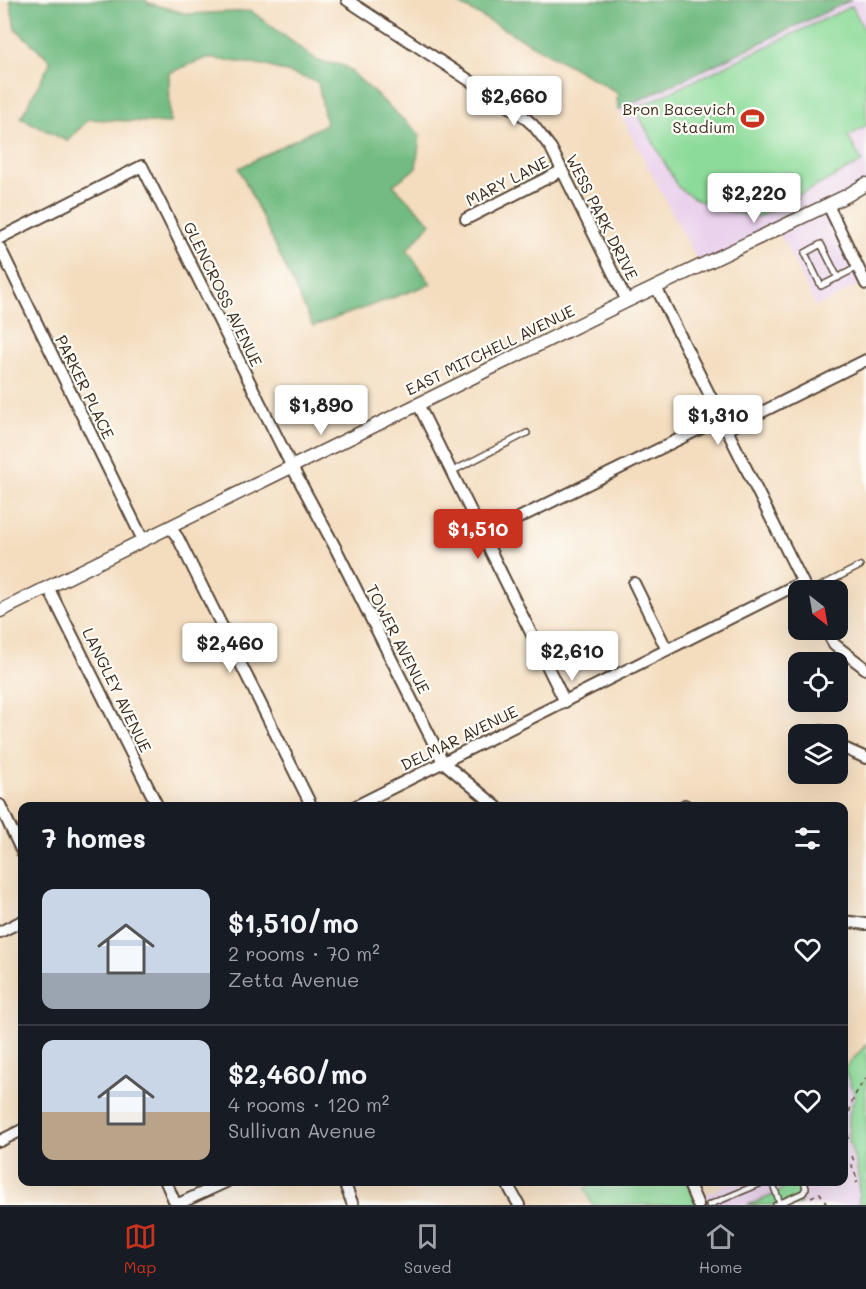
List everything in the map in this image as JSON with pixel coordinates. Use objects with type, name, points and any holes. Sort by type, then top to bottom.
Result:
[{"type":"street","name":"WESS PARK DRIVE","points":[[347,0],[522,115],[543,136],[627,301]]},
{"type":"street","name":"GLENCROSS AVENUE","points":[[0,238],[142,166],[292,467]]},
{"type":"street","name":"MARY LANE","points":[[466,219],[561,171]]},
{"type":"street","name":"EAST MITCHELL AVENUE","points":[[0,611],[627,301],[828,205],[866,184]]},
{"type":"street","points":[[828,205],[866,284]]},
{"type":"street","name":"PARKER PLACE","points":[[0,248],[143,540]]},
{"type":"street","points":[[656,288],[802,580]]},
{"type":"street","points":[[726,430],[866,360]]},
{"type":"street","points":[[418,404],[565,702]]},
{"type":"street","points":[[483,536],[720,419]]},
{"type":"street","name":"TOWER AVENUE","points":[[292,467],[335,547],[443,762],[491,802]]},
{"type":"street","points":[[170,527],[183,548],[310,802]]},
{"type":"street","points":[[634,583],[667,650]]},
{"type":"street","name":"LANGLEY AVENUE","points":[[48,587],[156,802]]},
{"type":"street","name":"DELMAR AVENUE","points":[[364,802],[667,650],[788,596]]},
{"type":"street","points":[[831,640],[834,645],[866,669]]},
{"type":"street","points":[[848,749],[865,755]]},
{"type":"street","points":[[0,806],[18,844]]},
{"type":"street","points":[[848,922],[866,924]]},
{"type":"street","points":[[0,932],[18,923]]},
{"type":"street","points":[[0,1141],[18,1132]]},
{"type":"street","points":[[168,1186],[176,1205],[217,1186]]},
{"type":"street","points":[[346,1186],[353,1205]]},
{"type":"street","points":[[509,1186],[519,1205]]},
{"type":"street","points":[[690,1186],[698,1205]]},
{"type":"lane","points":[[838,278],[821,244],[805,253],[821,286],[838,278],[858,267]]},
{"type":"lane","points":[[451,472],[527,433]]},
{"type":"lane","points":[[826,580],[860,566]]},
{"type":"lane","points":[[709,1205],[754,1186]]},
{"type":"lane","points":[[773,1186],[778,1204],[804,1193],[805,1186]]},
{"type":"path","points":[[848,1115],[850,1104],[866,1079]]},
{"type":"path","points":[[852,1156],[854,1161],[852,1167],[858,1181],[856,1183]]},
{"type":"path","points":[[806,1199],[820,1193],[827,1205]]},
{"type":"shaded area","name":"Bron Bacevich Stadium","points":[[851,0],[866,0],[866,184],[828,205],[865,282],[816,307],[778,230],[700,266],[618,110]]},
{"type":"shaded area","points":[[848,1081],[866,1123],[866,1205],[698,1205],[695,1200],[723,1186],[848,1186]]},
{"type":"green space","points":[[10,0],[146,0],[148,3],[188,14],[251,11],[318,61],[345,66],[420,135],[416,168],[393,185],[431,223],[407,250],[431,284],[313,326],[239,168],[326,124],[318,82],[264,65],[206,58],[169,73],[170,123],[89,119],[67,141],[21,118],[51,61],[15,28]]},
{"type":"green space","points":[[452,0],[851,0],[618,110],[617,92]]},
{"type":"green space","name":"Bron Bacevich Stadium","points":[[852,6],[866,34],[866,126],[848,136],[862,162],[758,217],[716,207],[696,199],[678,187],[635,109]]},
{"type":"green space","points":[[866,1045],[866,1205],[859,1205],[859,1181],[849,1142],[849,1114],[855,1096],[848,1079],[848,1065]]},
{"type":"green space","points":[[590,1186],[690,1186],[698,1205],[592,1205],[585,1188]]},
{"type":"green space","points":[[799,1186],[803,1197],[799,1200],[801,1205],[747,1205],[776,1194],[784,1187]]},
{"type":"place","name":"Bron Bacevich Stadium","points":[[753,118]]}]
